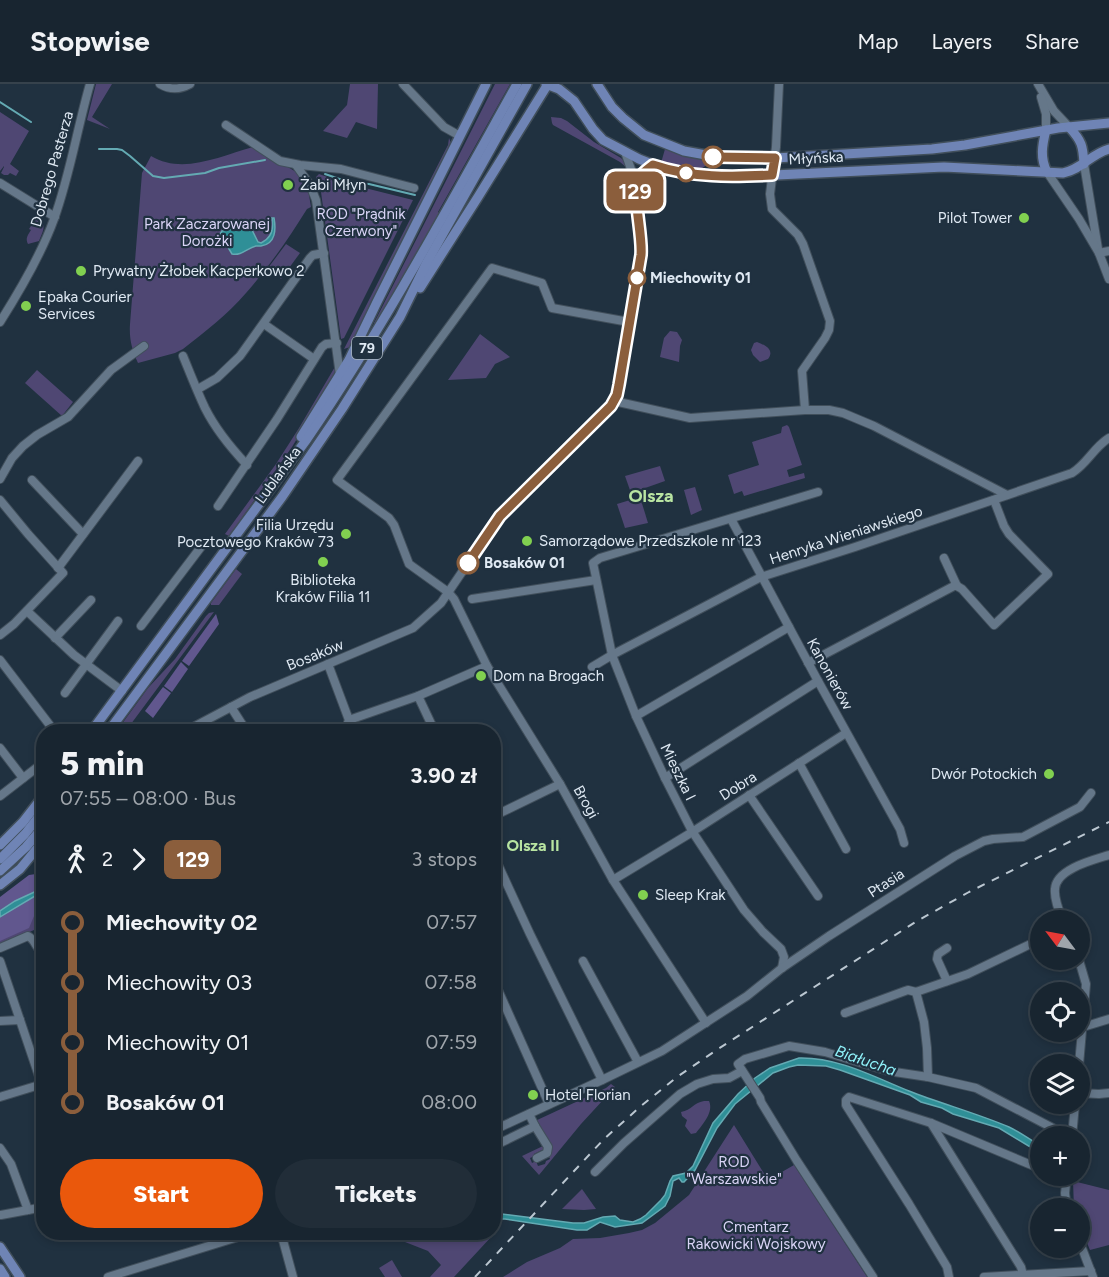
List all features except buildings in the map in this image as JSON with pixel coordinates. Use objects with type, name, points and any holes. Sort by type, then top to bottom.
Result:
[{"type":"main road","name":"Lublańska","points":[[281,474],[358,341],[486,84]]},
{"type":"main road","name":"Lublańska","points":[[114,724],[312,454],[433,269],[547,84]]},
{"type":"main road","name":"Młyńska","points":[[547,84],[568,95],[603,140],[653,165],[695,175],[772,175],[944,167],[1047,172]]},
{"type":"main road","name":"Młyńska","points":[[597,84],[623,118],[645,135],[684,151],[706,156],[775,158],[938,149],[1046,130]]},
{"type":"main road","name":"79","points":[[447,218],[523,85]]},
{"type":"main road","points":[[1109,123],[1046,130],[1042,153],[1043,163],[1047,172],[1068,172],[1084,164],[1098,153],[1109,149]]},
{"type":"main road","points":[[1070,127],[1082,143],[1084,164]]},
{"type":"main road","name":"Lublańska","points":[[400,317],[447,218]]},
{"type":"main road","name":"Lublańska","points":[[98,724],[330,405],[447,218]]},
{"type":"main road","points":[[0,845],[36,805]]},
{"type":"main road","points":[[0,859],[36,820]]},
{"type":"main road","points":[[0,871],[36,835]]},
{"type":"main road","points":[[0,885],[20,869],[36,850]]},
{"type":"main road","points":[[0,1247],[20,1277]]},
{"type":"main road","points":[[0,1269],[5,1277]]},
{"type":"street","name":"Dobrego Pasterza","points":[[0,322],[31,270],[55,217],[68,175],[90,84]]},
{"type":"street","points":[[160,84],[172,89],[190,84]]},
{"type":"street","points":[[403,84],[444,127],[460,136]]},
{"type":"street","points":[[779,84],[775,158],[770,194],[772,209],[798,235],[803,244],[830,321],[825,338],[802,371],[805,410]]},
{"type":"street","points":[[1038,84],[1054,111],[1070,127]]},
{"type":"street","points":[[1038,84],[1046,114],[1046,130]]},
{"type":"street","points":[[226,125],[280,161],[341,170],[414,188]]},
{"type":"street","points":[[625,152],[630,164],[635,191],[642,247],[619,385],[614,401],[690,418],[805,410],[843,413],[862,420],[1007,495]]},
{"type":"street","points":[[1084,164],[1099,253]]},
{"type":"street","points":[[296,165],[310,185],[316,200],[340,375]]},
{"type":"street","points":[[635,191],[638,179],[653,165]]},
{"type":"street","points":[[1047,172],[1099,253],[1109,279]]},
{"type":"street","points":[[0,183],[55,217]]},
{"type":"street","points":[[1099,253],[1109,251]]},
{"type":"street","points":[[198,389],[217,378],[240,356],[310,258],[313,255],[324,253]]},
{"type":"street","points":[[448,592],[409,564],[389,518],[337,480],[492,268],[542,283],[552,308],[629,322]]},
{"type":"street","points":[[264,324],[314,359]]},
{"type":"street","points":[[218,506],[324,345],[329,343],[346,353],[358,341]]},
{"type":"street","points":[[0,479],[12,458],[23,446],[68,417],[106,375],[144,346]]},
{"type":"street","points":[[183,356],[215,426],[247,465]]},
{"type":"street","name":"Bosaków","points":[[199,724],[262,691],[413,628],[438,606],[500,516],[614,401]]},
{"type":"street","name":"Henryka Wieniawskiego","points":[[592,667],[761,577],[1072,473],[1088,460],[1101,443],[1109,438]]},
{"type":"street","points":[[57,568],[138,461]]},
{"type":"street","points":[[32,480],[83,534]]},
{"type":"street","points":[[731,519],[818,492]]},
{"type":"street","points":[[0,500],[63,573],[14,624],[0,635]]},
{"type":"street","points":[[944,558],[957,586],[994,625],[1048,574],[1009,534],[994,500]]},
{"type":"street","name":"Mieszka I","points":[[731,519],[600,558],[593,563],[612,655],[636,716],[692,831],[744,910],[781,949],[784,962],[782,968]]},
{"type":"street","name":"Kanonierów","points":[[731,519],[900,828],[904,843]]},
{"type":"street","points":[[141,626],[185,563],[204,543]]},
{"type":"street","points":[[472,599],[596,580]]},
{"type":"street","points":[[808,663],[951,587],[957,586]]},
{"type":"street","name":"Brogi","points":[[448,592],[454,599],[487,666],[560,784],[613,880],[706,1023]]},
{"type":"street","points":[[55,638],[91,600]]},
{"type":"street","points":[[27,610],[86,665],[122,691]]},
{"type":"street","points":[[65,693],[118,621]]},
{"type":"street","points":[[636,716],[789,627]]},
{"type":"street","points":[[0,660],[49,724]]},
{"type":"street","points":[[328,664],[349,720],[347,724]]},
{"type":"street","points":[[349,720],[418,696],[487,666]]},
{"type":"street","points":[[665,778],[818,681]]},
{"type":"street","points":[[418,696],[431,724]]},
{"type":"street","points":[[231,707],[242,724]]},
{"type":"street","name":"Dobra","points":[[613,880],[846,733]]},
{"type":"street","points":[[0,748],[23,778]]},
{"type":"street","points":[[799,763],[846,849]]},
{"type":"street","points":[[0,796],[36,768]]},
{"type":"street","points":[[501,813],[560,784]]},
{"type":"street","name":"Ptasia","points":[[501,1127],[669,1046],[747,996],[782,968],[829,936],[971,846],[993,838],[1023,837],[1080,807],[1091,793]]},
{"type":"street","points":[[749,795],[818,896]]},
{"type":"street","points":[[1060,910],[1054,891],[1059,878],[1075,867],[1109,855]]},
{"type":"street","points":[[501,871],[602,1080]]},
{"type":"street","points":[[0,948],[28,936],[36,946]]},
{"type":"street","points":[[845,1013],[904,991],[916,992],[968,974],[1030,944]]},
{"type":"street","points":[[947,948],[938,954],[937,959],[947,981]]},
{"type":"street","points":[[0,961],[36,1067]]},
{"type":"street","points":[[583,961],[638,1062]]},
{"type":"street","points":[[916,992],[924,1022],[928,1077]]},
{"type":"street","points":[[501,997],[549,1104]]},
{"type":"street","points":[[1090,1025],[1109,1019]]},
{"type":"street","points":[[0,1021],[20,1020]]},
{"type":"street","points":[[595,1172],[680,1094],[697,1084],[729,1077],[741,1070],[745,1059],[789,1046],[838,1055],[888,1071],[976,1088],[1050,1126]]},
{"type":"street","points":[[741,1070],[873,1277]]},
{"type":"street","points":[[0,1097],[36,1086]]},
{"type":"street","points":[[1090,1094],[1109,1093]]},
{"type":"street","points":[[949,1277],[947,1267],[846,1105],[846,1100],[849,1097],[931,1123],[1030,1164]]},
{"type":"street","points":[[529,1114],[548,1150],[547,1153],[537,1158]]},
{"type":"street","points":[[931,1123],[1021,1267],[1023,1275]]},
{"type":"street","points":[[501,1143],[535,1126]]},
{"type":"street","points":[[0,1148],[11,1164],[28,1210]]},
{"type":"street","points":[[1,1215],[36,1208]]},
{"type":"street","points":[[110,1277],[219,1240]]},
{"type":"street","points":[[282,1240],[294,1277]]},
{"type":"street","points":[[984,1277],[1092,1274],[1086,1258]]},
{"type":"green space","points":[[96,84],[112,84],[92,117],[110,129],[87,120]]},
{"type":"green space","points":[[350,84],[378,84],[377,129],[356,122],[347,138],[323,131],[347,105]]},
{"type":"green space","points":[[495,84],[510,84],[438,212],[440,214],[375,324],[374,323]]},
{"type":"green space","points":[[0,112],[29,131],[10,164],[19,171],[16,176],[1,173],[4,166],[0,171]]},
{"type":"green space","points":[[551,117],[567,121],[594,142],[621,158],[627,168],[553,125]]},
{"type":"green space","points":[[449,138],[450,146],[350,347],[344,349],[448,145]]},
{"type":"green space","name":"Park Zaczarowanej Dorożki","points":[[253,147],[268,158],[298,173],[308,189],[311,207],[307,209],[263,273],[224,315],[183,349],[138,363],[131,344],[130,324],[142,173],[151,156],[176,164],[189,164],[215,159]]},
{"type":"green space","points":[[665,149],[693,158],[713,161],[699,170],[680,168],[661,163]]},
{"type":"green space","name":"ROD \"Prądnik Czerwony\"","points":[[319,174],[330,178],[337,187],[365,188],[413,200],[344,338],[341,339],[321,192],[316,183],[316,177]]},
{"type":"green space","points":[[36,218],[42,223],[43,231],[39,241],[28,244],[27,238],[31,230],[29,229]]},
{"type":"green space","points":[[286,244],[300,253],[281,279],[268,268]]},
{"type":"green space","points":[[670,331],[677,332],[682,340],[679,362],[660,357],[664,338]]},
{"type":"green space","points":[[480,334],[510,357],[495,364],[486,378],[448,380]]},
{"type":"green space","points":[[757,342],[770,350],[768,359],[760,362],[753,355],[751,350]]},
{"type":"green space","points":[[336,365],[335,375],[292,447],[229,536],[225,534],[276,464]]},
{"type":"green space","points":[[37,370],[73,402],[62,416],[25,383]]},
{"type":"green space","points":[[787,425],[802,465],[787,470],[789,477],[804,473],[805,478],[744,496],[742,491],[734,494],[728,475],[759,465],[752,442],[781,433],[782,427]]},
{"type":"green space","points":[[660,466],[665,481],[631,493],[625,476]]},
{"type":"green space","points":[[695,487],[702,510],[691,515],[684,490]]},
{"type":"green space","points":[[640,497],[648,523],[625,528],[617,504]]},
{"type":"green space","points":[[236,569],[242,574],[219,605],[211,605],[211,603]]},
{"type":"green space","points":[[214,612],[131,724],[122,724],[148,688],[175,659],[209,613]]},
{"type":"green space","points":[[36,900],[36,930],[0,945],[0,921]]},
{"type":"green space","points":[[611,1084],[615,1087],[539,1175],[522,1156],[543,1146],[544,1152],[542,1150],[530,1158],[532,1163],[536,1161],[538,1166],[550,1159],[535,1121]]},
{"type":"green space","points":[[704,1101],[709,1101],[709,1114],[696,1133],[691,1134],[685,1126],[687,1120],[681,1112]]},
{"type":"green space","points":[[734,1125],[768,1180],[794,1165],[867,1277],[503,1277],[573,1239],[600,1238],[629,1233],[642,1230],[655,1223],[689,1195]]},
{"type":"green space","points":[[1090,1185],[1109,1190],[1109,1245],[1090,1250],[1090,1198],[1074,1198],[1073,1186]]},
{"type":"green space","points":[[582,1189],[596,1209],[562,1209]]},
{"type":"green space","points":[[400,1240],[488,1240],[454,1277],[430,1277],[441,1265],[428,1251]]},
{"type":"green space","points":[[392,1260],[402,1277],[385,1277],[379,1268]]},
{"type":"shaded area","points":[[272,218],[274,218],[275,231],[270,242],[239,254],[232,254],[220,234],[222,231],[248,226],[261,243],[268,239],[271,233]]},
{"type":"shaded area","points":[[216,614],[219,624],[189,666],[182,661]]},
{"type":"shaded area","points":[[181,662],[188,669],[172,692],[164,686]]},
{"type":"shaded area","points":[[163,687],[171,693],[153,718],[145,711]]},
{"type":"shaded area","points":[[36,874],[36,911],[29,928],[0,941],[0,897],[29,875]]},
{"type":"shaded area","points":[[36,891],[36,896],[0,917],[0,911]]},
{"type":"shaded area","points":[[799,1058],[842,1064],[921,1096],[1013,1129],[1030,1139],[1030,1147],[999,1128],[953,1114],[921,1102],[910,1095],[840,1070],[826,1066],[798,1065],[773,1073],[735,1104],[717,1128],[695,1170],[684,1182],[679,1178],[673,1181],[665,1206],[642,1223],[615,1227],[600,1222],[587,1230],[577,1230],[501,1219],[501,1214],[573,1223],[584,1223],[615,1216],[620,1220],[633,1222],[640,1219],[665,1195],[673,1176],[686,1173],[693,1166],[713,1123],[755,1078],[770,1068]]},
{"type":"waterway","points":[[0,102],[31,122]]},
{"type":"waterway","points":[[99,149],[122,150],[153,176],[164,178],[205,173],[219,168],[265,160]]},
{"type":"waterway","points":[[325,174],[351,183],[369,184],[415,195]]},
{"type":"railway","points":[[475,1277],[604,1139],[677,1077],[917,921],[969,892],[1109,822]]},
{"type":"bus line","name":"129","points":[[468,563],[500,516],[611,406],[617,395],[642,247],[635,191],[641,175],[653,165],[695,175],[772,175],[775,158],[713,157]]},
{"type":"place","name":"Żabi Młyn","points":[[288,185]]},
{"type":"place","name":"Pilot Tower","points":[[1024,218]]},
{"type":"place","name":"Prywatny Żłobek Kacperkowo 2","points":[[81,271]]},
{"type":"place","name":"Miechowity 01","points":[[637,278]]},
{"type":"place","name":"Epaka Courier Services","points":[[26,306]]},
{"type":"place","name":"Filia Urzędu Pocztowego Kraków 73","points":[[346,534]]},
{"type":"place","name":"Samorządowe Przedszkole nr 123","points":[[527,541]]},
{"type":"place","name":"Biblioteka Kraków Filia 11","points":[[323,562]]},
{"type":"place","name":"Bosaków 01","points":[[468,563]]},
{"type":"place","name":"Dom na Brogach","points":[[481,676]]},
{"type":"place","name":"Dwór Potockich","points":[[1049,774]]},
{"type":"place","name":"Sleep Krak","points":[[643,895]]},
{"type":"place","name":"Hotel Florian","points":[[533,1095]]},
{"type":"district","name":"Olsza","points":[[651,496]]},
{"type":"district","name":"Olsza II","points":[[533,845]]},
{"type":"water label","name":"Białucha","points":[[866,1060]]},
{"type":"park label","name":"ROD \"Warszawskie\"","points":[[734,1170]]},
{"type":"park label","name":"Cmentarz Rakowicki Wojskowy","points":[[756,1236]]}]
